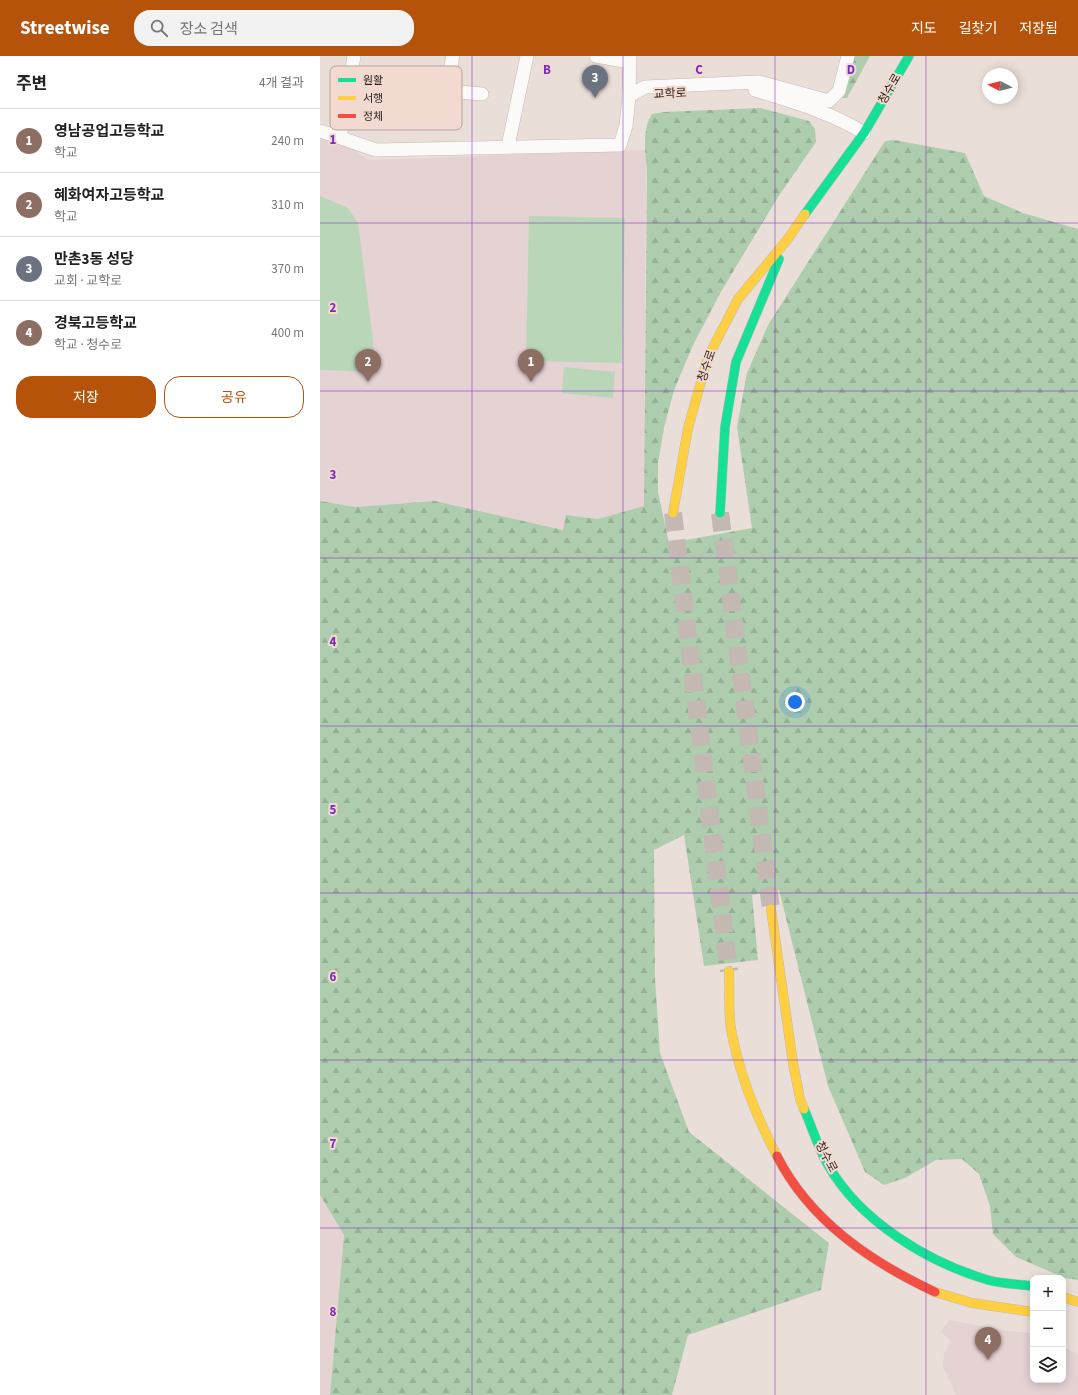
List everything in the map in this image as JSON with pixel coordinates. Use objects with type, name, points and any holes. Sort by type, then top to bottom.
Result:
[{"type":"main road","name":"청수로","points":[[673,513],[688,428],[708,357],[738,299],[787,240],[864,133],[909,56]]},
{"type":"main road","name":"청수로","points":[[720,513],[725,427],[736,362],[787,240]]},
{"type":"main road","name":"청수로","points":[[771,910],[793,1063],[800,1099],[828,1165],[851,1196],[880,1224],[910,1245],[941,1263],[989,1280],[1030,1286]]},
{"type":"main road","points":[[728,970],[732,1036],[744,1078],[758,1117],[774,1150],[805,1199],[837,1231],[865,1254],[938,1293],[983,1304],[1030,1312]]},
{"type":"main road","points":[[1066,1297],[1078,1302]]},
{"type":"main road","points":[[1066,1305],[1078,1302]]},
{"type":"street","points":[[352,66],[354,56]]},
{"type":"street","points":[[451,66],[453,56]]},
{"type":"street","points":[[508,146],[527,56]]},
{"type":"street","points":[[320,130],[376,150],[508,146],[620,145],[626,126],[629,96],[629,59],[596,56]]},
{"type":"street","points":[[629,96],[645,87],[759,82],[829,100],[839,91],[848,56]]},
{"type":"street","name":"교학로","points":[[629,96],[754,89],[816,109],[847,123],[864,133]]},
{"type":"street","points":[[462,92],[482,94]]},
{"type":"street","points":[[340,137],[341,130]]},
{"type":"shaded area","points":[[320,139],[354,150],[369,160],[646,150],[644,506],[598,519],[566,515],[564,530],[435,501],[355,507],[320,501]]},
{"type":"shaded area","points":[[320,1195],[344,1235],[330,1395],[320,1395]]},
{"type":"shaded area","points":[[949,1320],[1008,1331],[1030,1333],[1030,1383],[1066,1383],[1066,1348],[1078,1355],[1078,1395],[956,1395],[943,1366],[944,1354],[951,1342],[941,1331]]},
{"type":"green space","points":[[852,56],[870,56],[847,98],[841,98]]},
{"type":"green space","points":[[760,108],[809,121],[815,129],[816,142],[778,197],[722,290],[693,345],[674,390],[664,428],[658,463],[658,492],[669,543],[752,528],[737,427],[747,373],[768,325],[885,141],[894,140],[965,153],[984,196],[1023,213],[1078,229],[1078,1280],[1066,1278],[1066,1275],[1058,1275],[1016,1257],[993,1234],[990,1206],[979,1174],[962,1159],[936,1160],[905,1178],[884,1185],[865,1172],[828,1086],[779,890],[752,895],[758,960],[704,966],[684,835],[654,850],[655,979],[660,1053],[689,1132],[829,1243],[821,1290],[688,1335],[672,1395],[330,1395],[344,1235],[320,1195],[320,501],[355,507],[435,501],[563,530],[566,515],[598,519],[644,506],[647,170],[645,134],[652,114],[664,112]]},
{"type":"green space","points":[[320,196],[348,208],[358,223],[377,372],[320,370]]},
{"type":"green space","points":[[529,216],[625,218],[622,363],[526,361]]},
{"type":"green space","points":[[564,367],[615,372],[613,398],[562,393]]},
{"type":"tunnel","points":[[673,513],[729,971]]},
{"type":"tunnel","points":[[720,513],[771,909]]},
{"type":"traffic: fast","points":[[805,214],[864,133],[909,56]]},
{"type":"traffic: fast","points":[[720,513],[725,427],[736,362],[779,259]]},
{"type":"traffic: fast","points":[[804,1109],[824,1158],[842,1185],[858,1204],[897,1237],[942,1262],[965,1272],[988,1280],[1030,1286]]},
{"type":"traffic: slow","points":[[673,513],[688,428],[708,357],[738,299],[787,240],[805,214]]},
{"type":"traffic: slow","points":[[771,909],[793,1063],[800,1099],[804,1109]]},
{"type":"traffic: slow","points":[[729,971],[729,1007],[734,1046],[755,1110],[777,1156]]},
{"type":"traffic: slow","points":[[935,1292],[972,1303],[1030,1312]]},
{"type":"traffic: slow","points":[[1066,1298],[1078,1302]]},
{"type":"traffic: jam","points":[[777,1156],[791,1179],[807,1200],[825,1220],[844,1237],[888,1267],[935,1292]]},
{"type":"place","name":"만촌3동 성당","points":[[595,98]]},
{"type":"place","name":"혜화여자고등학교","points":[[368,382]]},
{"type":"place","name":"영남공업고등학교","points":[[531,382]]},
{"type":"place","name":"경북고등학교","points":[[988,1360]]}]
